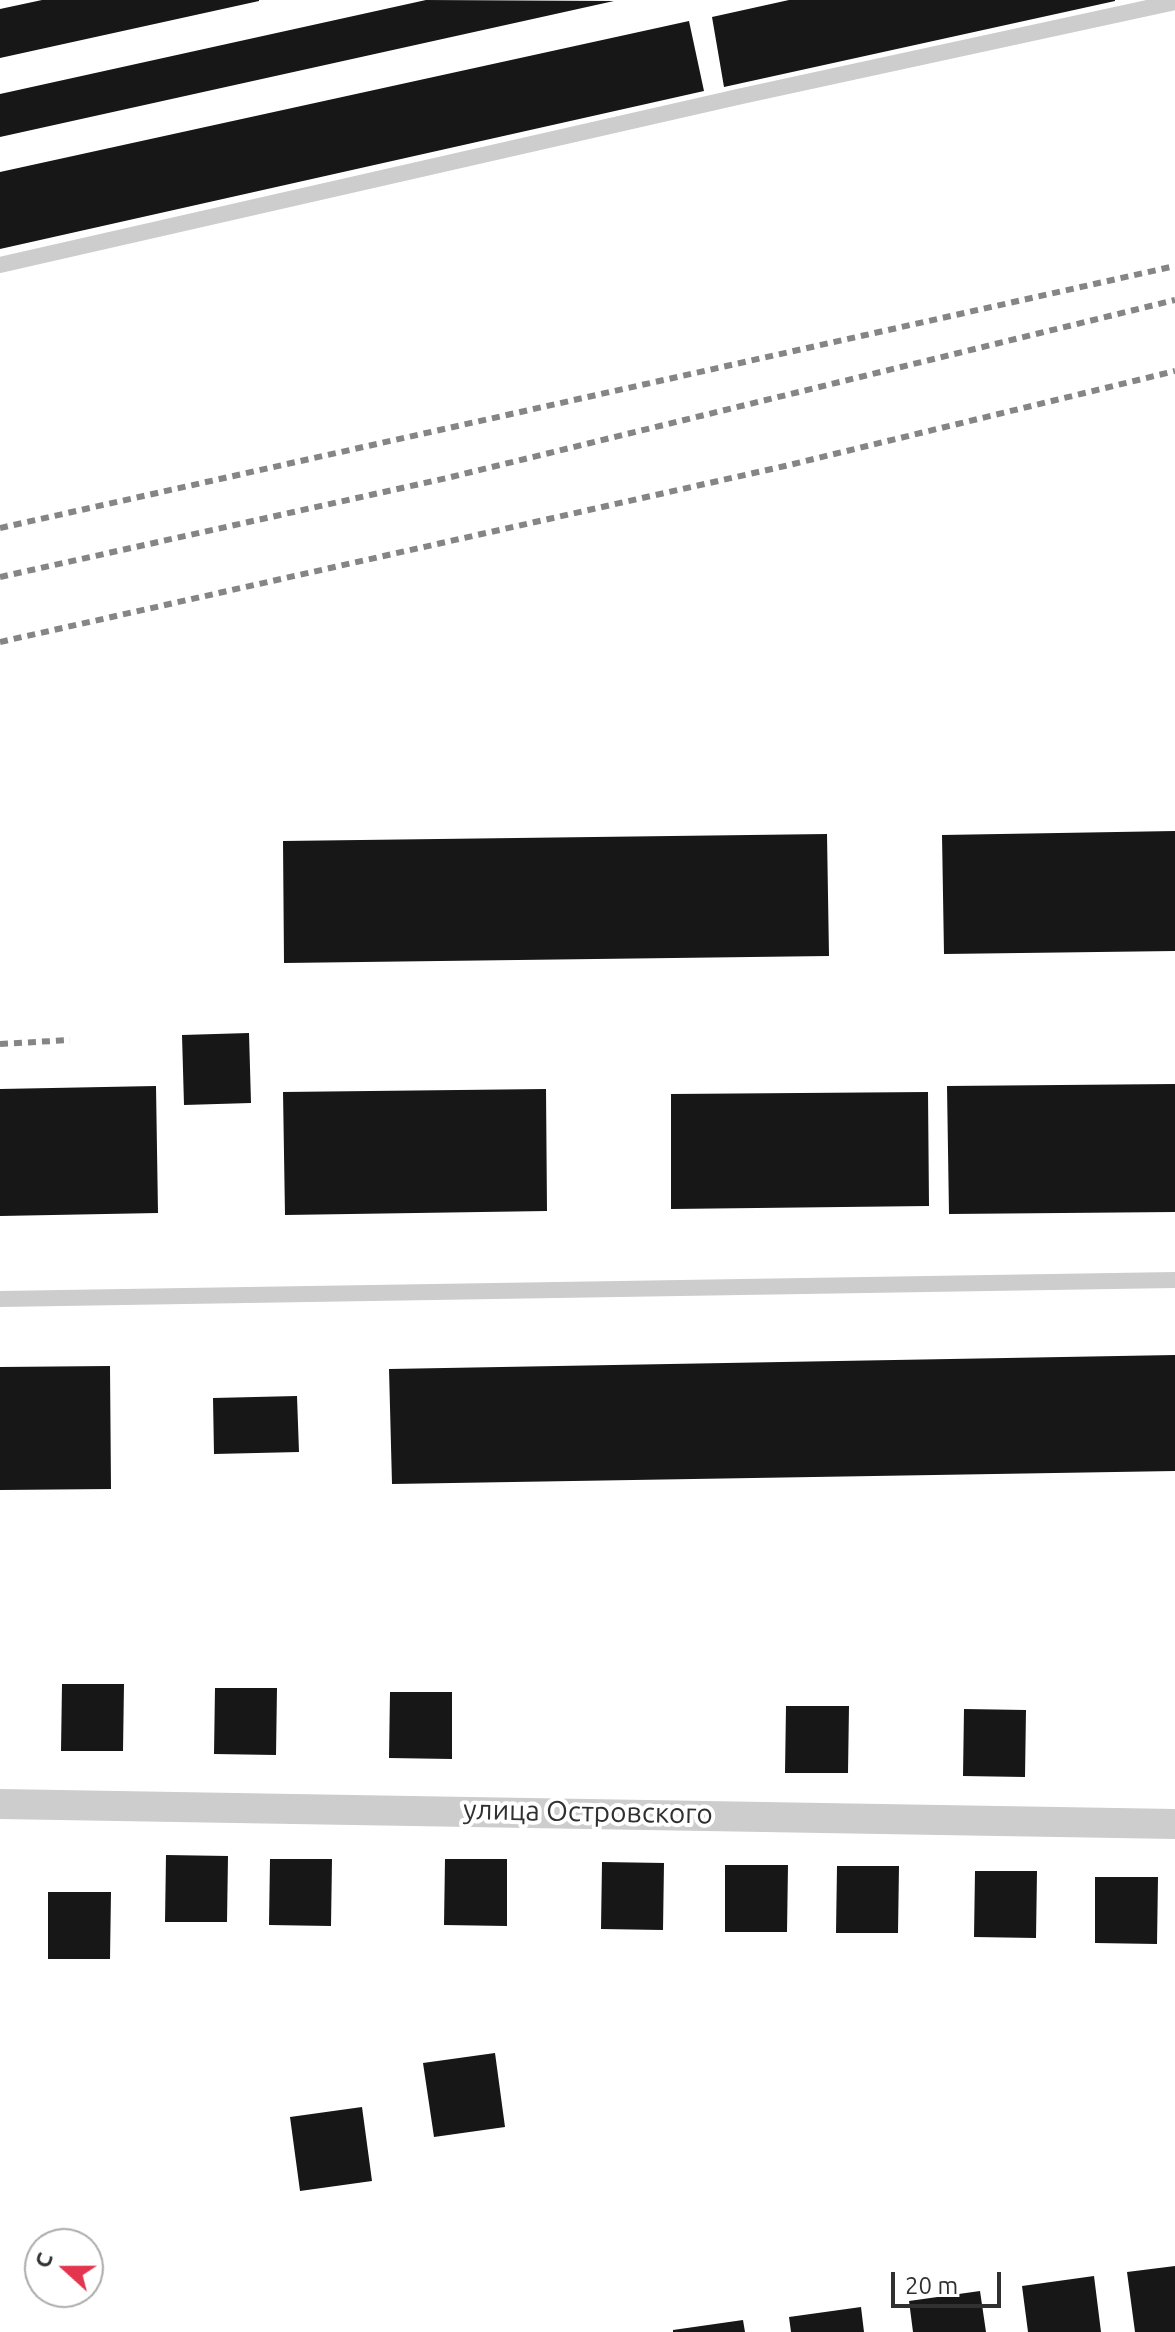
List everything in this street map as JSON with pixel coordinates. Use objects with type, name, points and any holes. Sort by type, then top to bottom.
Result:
[{"type":"street","name":"улица Островского","points":[[0,1804],[1175,1824]]},
{"type":"lane","points":[[0,265],[742,96],[1175,2]]},
{"type":"lane","points":[[0,1299],[1175,1280]]},
{"type":"building","points":[[42,0],[259,1],[0,58],[0,9]]},
{"type":"building","points":[[426,0],[614,1],[0,137],[0,94]]},
{"type":"building","points":[[789,0],[1115,1],[724,87],[712,17]]},
{"type":"building","points":[[689,21],[704,91],[0,249],[0,172]]},
{"type":"building","points":[[1175,831],[1175,951],[944,954],[942,835]]},
{"type":"building","points":[[827,834],[829,956],[284,963],[283,841]]},
{"type":"building","points":[[249,1033],[251,1103],[184,1105],[182,1035]]},
{"type":"building","points":[[1175,1084],[1175,1212],[949,1214],[947,1086]]},
{"type":"building","points":[[156,1086],[158,1213],[0,1216],[0,1089]]},
{"type":"building","points":[[546,1089],[547,1211],[285,1215],[283,1092]]},
{"type":"building","points":[[928,1092],[929,1206],[671,1209],[671,1094]]},
{"type":"building","points":[[1175,1355],[1175,1471],[392,1484],[389,1369]]},
{"type":"building","points":[[110,1366],[111,1489],[0,1490],[0,1367]]},
{"type":"building","points":[[297,1396],[299,1452],[214,1454],[213,1398]]},
{"type":"building","points":[[62,1684],[124,1684],[123,1751],[61,1751]]},
{"type":"building","points":[[215,1688],[277,1688],[276,1755],[214,1754]]},
{"type":"building","points":[[390,1692],[452,1692],[452,1759],[389,1758]]},
{"type":"building","points":[[786,1706],[849,1706],[848,1773],[785,1773]]},
{"type":"building","points":[[964,1709],[1026,1710],[1025,1777],[963,1776]]},
{"type":"building","points":[[166,1855],[228,1856],[227,1922],[165,1922]]},
{"type":"building","points":[[270,1859],[332,1859],[331,1926],[269,1925]]},
{"type":"building","points":[[445,1859],[507,1859],[507,1926],[444,1925]]},
{"type":"building","points":[[602,1862],[664,1863],[663,1930],[601,1929]]},
{"type":"building","points":[[725,1865],[788,1865],[787,1932],[725,1932]]},
{"type":"building","points":[[837,1866],[899,1866],[898,1933],[836,1933]]},
{"type":"building","points":[[975,1871],[1037,1871],[1036,1938],[974,1937]]},
{"type":"building","points":[[1095,1877],[1158,1877],[1157,1944],[1095,1943]]},
{"type":"building","points":[[48,1892],[111,1892],[110,1959],[48,1959]]},
{"type":"building","points":[[495,2053],[505,2127],[434,2137],[423,2063]]},
{"type":"building","points":[[362,2107],[372,2181],[300,2191],[290,2117]]},
{"type":"building","points":[[1175,2266],[1175,2332],[1135,2332],[1127,2272]]},
{"type":"building","points":[[1094,2276],[1101,2332],[1028,2332],[1022,2286]]},
{"type":"building","points":[[980,2291],[986,2332],[913,2332],[909,2301]]},
{"type":"building","points":[[861,2307],[864,2332],[791,2332],[789,2317]]},
{"type":"building","points":[[743,2320],[745,2332],[673,2332],[673,2330]]},
{"type":"railway","points":[[0,528],[1175,266]]},
{"type":"railway","points":[[0,577],[447,478],[1175,300]]},
{"type":"railway","points":[[0,642],[785,466],[1175,371]]},
{"type":"railway","points":[[0,1044],[70,1040]]}]
